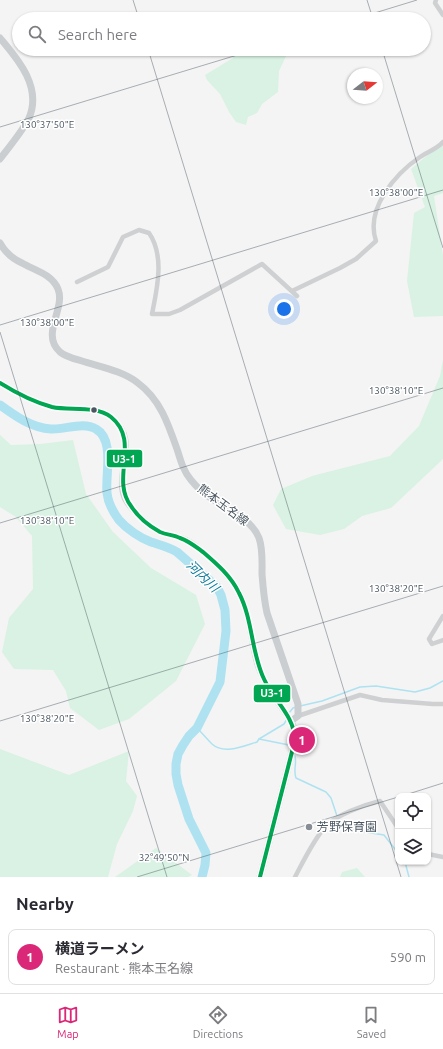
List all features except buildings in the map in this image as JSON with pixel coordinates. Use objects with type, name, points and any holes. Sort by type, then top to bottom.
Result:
[{"type":"main road","points":[[0,38],[12,54]]},
{"type":"main road","points":[[0,160],[28,119],[33,104],[34,95],[31,84],[25,71],[14,56]]},
{"type":"main road","name":"熊本玉名線","points":[[0,243],[7,253],[15,259],[43,273],[54,281],[58,287],[60,300],[52,335],[54,344],[60,352],[69,357],[129,377],[149,392],[164,413],[184,469],[189,478],[200,490],[248,522],[259,538],[264,598],[267,613],[298,704],[298,716]]},
{"type":"main road","points":[[0,383],[32,400],[59,408],[101,411],[110,415],[124,433],[126,442],[123,482],[125,499],[138,515],[157,530],[186,540],[197,547],[233,582],[245,606],[256,659],[264,680],[291,721],[295,732],[295,740],[260,877]]},
{"type":"main road","points":[[291,721],[298,716]]},
{"type":"street","points":[[436,0],[435,3],[443,15]]},
{"type":"street","points":[[292,291],[356,259],[376,241],[373,228],[374,216],[376,209],[386,191],[402,171],[418,158],[441,145],[443,142]]},
{"type":"street","points":[[77,282],[108,267],[123,237],[139,230],[149,233],[152,237],[158,257],[157,288],[152,314],[169,314],[180,310],[262,264],[297,296]]},
{"type":"street","points":[[443,616],[429,639],[432,644],[443,640]]},
{"type":"street","points":[[298,716],[360,695],[382,700],[443,704]]},
{"type":"street","points":[[296,877],[314,842],[325,827],[339,818],[368,804],[380,801],[395,824]]},
{"type":"street","points":[[431,855],[443,857]]},
{"type":"green space","points":[[233,56],[286,56],[279,71],[278,92],[262,104],[257,113],[248,117],[246,125],[236,122],[220,94],[207,80],[205,75],[233,58]]},
{"type":"green space","points":[[443,142],[443,193],[434,196],[443,255],[443,316],[414,317],[407,281],[414,213],[425,207],[411,169]]},
{"type":"green space","points":[[443,360],[443,459],[391,508],[362,516],[344,529],[320,535],[286,529],[273,505],[281,489],[312,476],[390,456],[419,426],[440,376]]},
{"type":"green space","points":[[0,435],[11,445],[40,444],[73,440],[86,494],[113,532],[151,568],[196,595],[205,624],[176,681],[129,719],[99,730],[70,708],[66,691],[53,670],[14,669],[2,652],[9,618],[33,589],[32,536],[16,517],[0,507]]},
{"type":"green space","points":[[0,749],[69,775],[129,751],[126,781],[137,796],[133,811],[117,844],[108,877],[0,877]]},
{"type":"green space","points":[[156,848],[192,875],[188,877],[115,877]]},
{"type":"green space","points":[[357,868],[365,877],[340,877],[342,872]]},
{"type":"waterway","name":"河内川","points":[[0,405],[24,421],[44,428],[56,429],[85,426],[96,429],[102,434],[105,441],[108,458],[108,496],[111,507],[119,520],[142,538],[168,547],[177,552],[217,587],[221,595],[225,610],[226,631],[220,682],[197,728],[189,736],[178,754],[176,764],[178,785],[189,819],[206,853],[202,877]]},
{"type":"waterway","points":[[300,706],[322,701],[360,687],[376,686],[415,692],[430,688],[443,681]]},
{"type":"waterway","points":[[289,713],[296,707]]},
{"type":"waterway","points":[[197,728],[212,744],[217,747],[222,749],[234,749],[257,742],[259,739],[284,724],[287,719]]},
{"type":"waterway","points":[[259,739],[289,745]]},
{"type":"waterway","points":[[295,756],[296,778],[326,792],[331,798],[337,816]]},
{"type":"waterway","points":[[338,820],[346,829],[384,835],[395,849]]},
{"type":"waterway","points":[[406,865],[409,877]]},
{"type":"transit line","name":"U3-1","points":[[0,383],[38,403],[59,408],[98,411],[111,417],[120,427],[124,437],[125,449],[123,484],[125,495],[131,506],[144,521],[156,530],[183,539],[203,552],[228,576],[236,587],[244,603],[260,669],[268,687],[283,708],[291,723],[295,740],[260,877]]},
{"type":"place","name":"横道ラーメン","points":[[302,740]]},
{"type":"place","name":"芳野保育園","points":[[309,827]]}]
